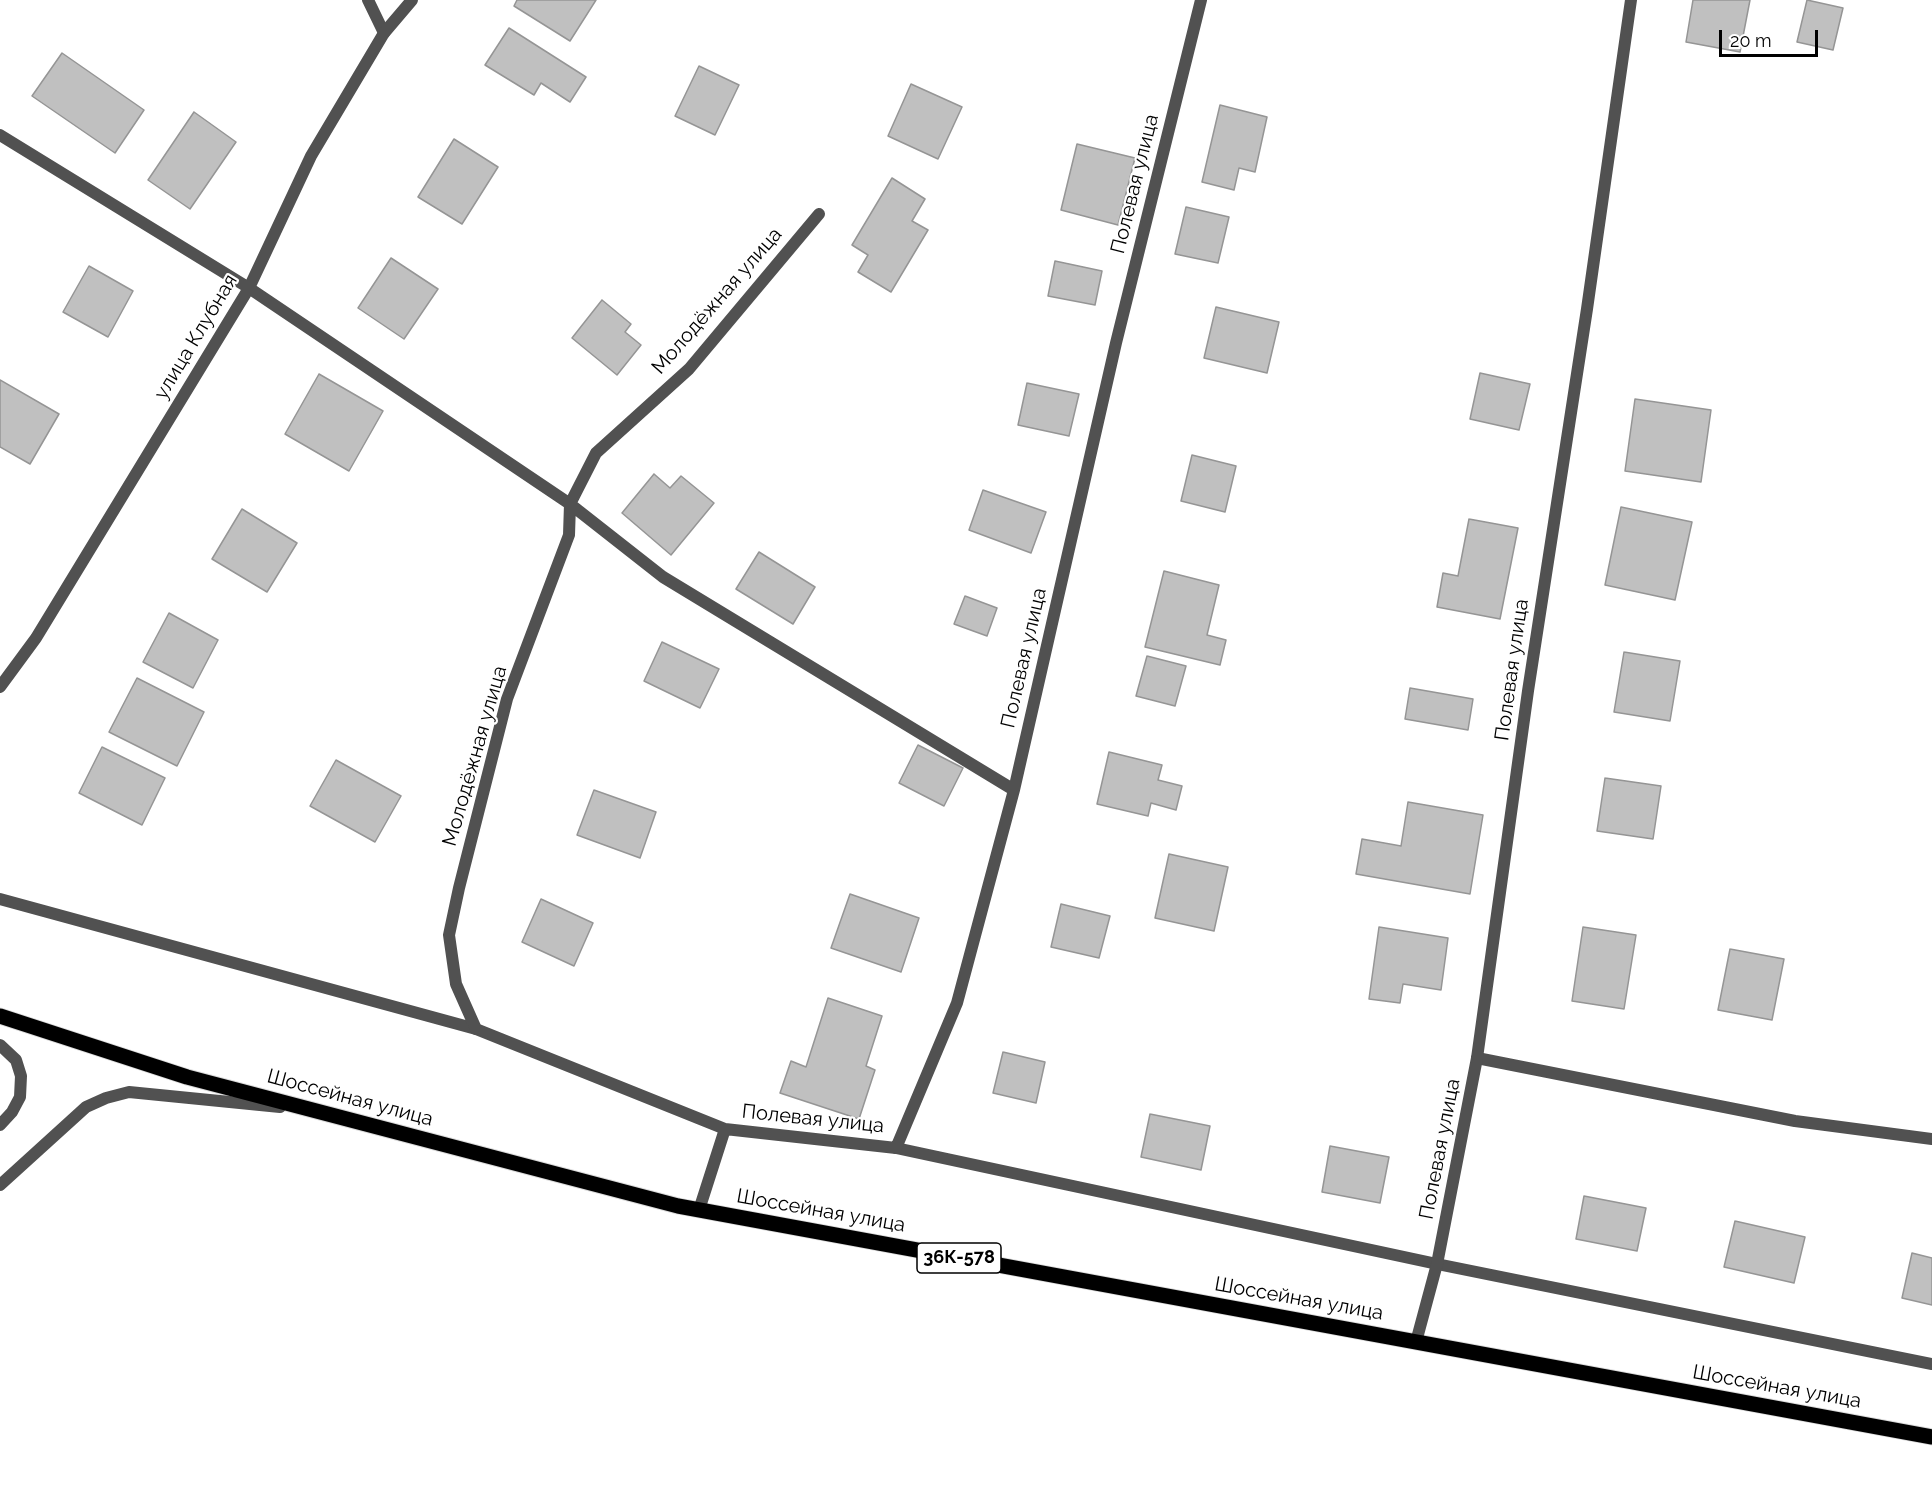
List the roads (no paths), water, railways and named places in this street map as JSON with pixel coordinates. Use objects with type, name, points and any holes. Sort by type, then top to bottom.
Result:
[{"type":"main road","name":"Шоссейная улица","points":[[0,1016],[187,1077],[678,1206],[1932,1437]]},
{"type":"street","points":[[368,0],[384,33]]},
{"type":"street","name":"улица Клубная","points":[[0,687],[36,638],[249,288],[311,156],[384,33],[412,0]]},
{"type":"street","name":"Полевая улица","points":[[725,1129],[896,1148],[957,1003],[1014,790],[1114,354],[1201,0]]},
{"type":"street","name":"Полевая улица","points":[[1416,1342],[1437,1264],[1478,1058],[1528,692],[1586,320],[1631,0]]},
{"type":"street","points":[[0,135],[249,288],[570,504],[663,577],[1014,790]]},
{"type":"street","name":"Молодёжная улица","points":[[476,1029],[456,984],[449,935],[507,699],[569,535],[570,504],[596,453],[689,369],[819,214]]},
{"type":"street","points":[[0,899],[476,1029],[725,1129],[699,1210]]},
{"type":"street","points":[[0,1045],[16,1060],[21,1076],[20,1097],[12,1113],[0,1125]]},
{"type":"street","points":[[1478,1058],[1795,1121],[1932,1138]]},
{"type":"street","points":[[0,1185],[86,1107],[106,1098],[129,1092],[313,1110]]},
{"type":"street","points":[[896,1148],[1437,1264],[1932,1364]]}]
